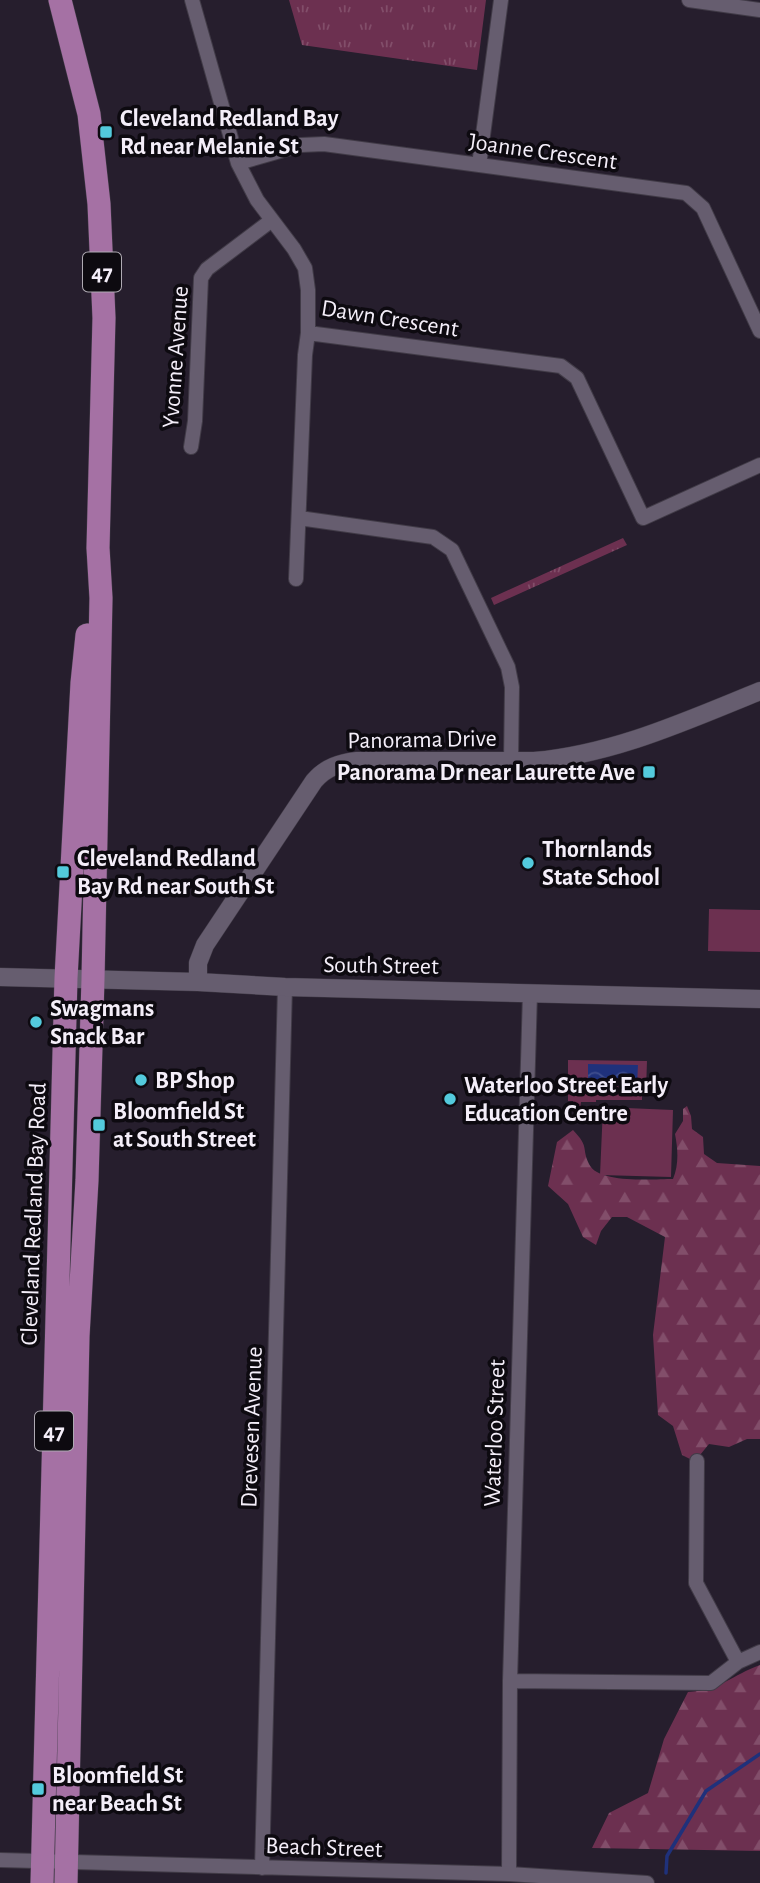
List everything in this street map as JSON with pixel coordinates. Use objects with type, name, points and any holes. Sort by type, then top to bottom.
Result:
[{"type":"highway","name":"Cleveland Redland Bay Road","points":[[60,0],[89,114],[99,204],[104,318],[98,548],[101,598],[93,979],[87,1180],[78,1336],[66,1872]]},
{"type":"highway","name":"Cleveland Redland Bay Road","points":[[42,1872],[66,978],[82,683],[98,548]]},
{"type":"street","name":"Dawn Crescent","points":[[192,0],[238,163],[257,201],[294,249],[305,268],[308,333],[561,366],[577,378],[643,517],[760,465]]},
{"type":"street","points":[[479,165],[501,0]]},
{"type":"street","points":[[689,0],[760,10]]},
{"type":"street","name":"Joanne Crescent","points":[[238,163],[301,145],[324,144],[686,193],[703,208],[760,331]]},
{"type":"street","name":"Yvonne Avenue","points":[[191,447],[195,421],[201,278],[207,269],[272,220]]},
{"type":"street","points":[[296,579],[308,333]]},
{"type":"street","points":[[299,518],[433,537],[452,550],[508,667],[512,687],[511,761]]},
{"type":"street","name":"Panorama Drive","points":[[198,982],[198,962],[205,945],[321,773],[333,766],[357,761],[556,759],[600,751],[643,738],[760,691]]},
{"type":"street","name":"South Street","points":[[0,977],[760,999]]},
{"type":"street","name":"Drevesen Avenue","points":[[262,1868],[285,987]]},
{"type":"street","name":"Waterloo Street","points":[[509,1874],[510,1681],[530,993]]},
{"type":"street","points":[[697,1461],[696,1583],[738,1661]]},
{"type":"street","points":[[510,1681],[711,1683],[738,1661],[760,1653]]},
{"type":"street","name":"Beach Street","points":[[0,1860],[42,1872],[262,1868],[396,1877],[509,1874],[647,1883]]},
{"type":"green space","points":[[289,0],[486,0],[477,70],[302,45]]},
{"type":"green space","points":[[623,538],[627,545],[494,605],[491,598]]},
{"type":"green space","points":[[709,909],[760,910],[760,952],[708,951]]},
{"type":"green space","points":[[568,1060],[647,1061],[646,1091],[642,1091],[642,1100],[596,1100],[581,1102],[580,1109],[572,1109],[573,1101],[568,1101]]},
{"type":"green space","points":[[687,1106],[692,1129],[703,1137],[704,1154],[717,1163],[760,1166],[760,1439],[747,1439],[729,1447],[709,1444],[700,1455],[690,1459],[682,1455],[673,1426],[658,1415],[653,1335],[665,1237],[627,1217],[612,1217],[601,1231],[596,1245],[583,1237],[568,1204],[548,1186],[557,1142],[573,1130],[583,1144],[589,1164],[603,1175],[640,1180],[673,1179],[677,1157],[675,1134],[683,1121],[683,1109]]},
{"type":"green space","points":[[603,1107],[673,1110],[671,1177],[600,1175]]},
{"type":"green space","points":[[760,1665],[760,1851],[592,1848],[609,1813],[648,1793],[664,1739],[688,1692],[718,1685]]},
{"type":"water","points":[[588,1064],[638,1065],[637,1086],[588,1085]]},
{"type":"waterway","points":[[666,1873],[667,1856],[706,1791],[760,1754]]},
{"type":"place","name":"Cleveland Redland Bay Rd near Melanie St","points":[[106,132]]},
{"type":"place","name":"Panorama Dr near Laurette Ave","points":[[649,772]]},
{"type":"place","name":"Thornlands State School","points":[[528,863]]},
{"type":"place","name":"Cleveland Redland Bay Rd near South St","points":[[63,872]]},
{"type":"place","name":"Swagmans Snack Bar","points":[[36,1022]]},
{"type":"place","name":"BP Shop","points":[[141,1080]]},
{"type":"place","name":"Waterloo Street Early Education Centre","points":[[450,1099]]},
{"type":"place","name":"Bloomfield St at South Street","points":[[99,1125]]},
{"type":"place","name":"Bloomfield St near Beach St","points":[[38,1789]]}]
